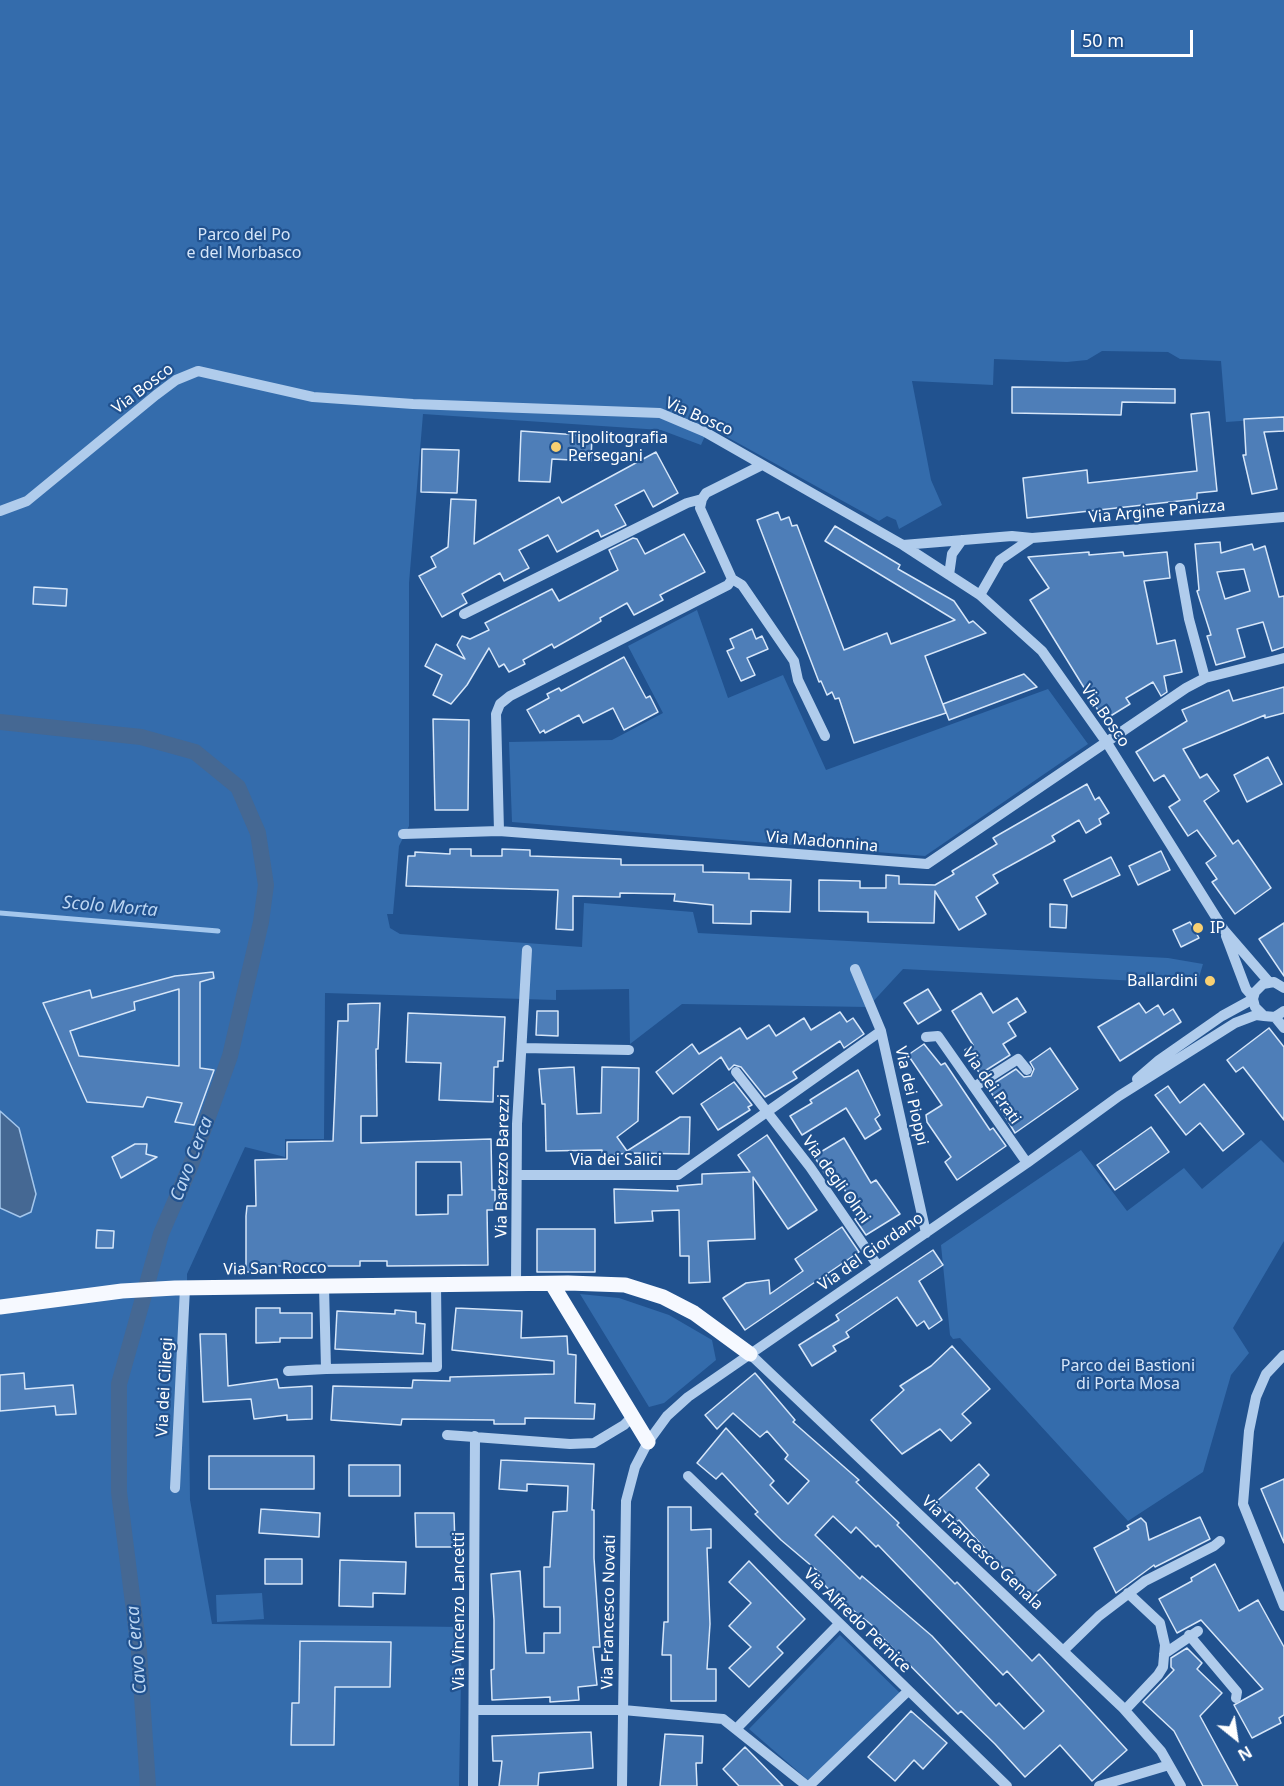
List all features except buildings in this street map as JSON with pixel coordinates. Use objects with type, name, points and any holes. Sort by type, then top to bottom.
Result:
[{"type":"main road","points":[[552,1284],[648,1442]]},
{"type":"main road","name":"Via San Rocco","points":[[0,1307],[122,1291],[180,1288],[625,1285],[663,1297],[694,1313],[750,1354]]},
{"type":"street","name":"Via Bosco","points":[[0,511],[27,501],[156,395],[176,380],[198,371],[313,397],[413,404],[660,413],[705,432],[903,545],[980,595],[1042,651],[1107,743],[1224,930],[1269,982]]},
{"type":"street","points":[[762,465],[706,494],[700,508],[732,579],[742,585],[794,661],[798,680],[825,736]]},
{"type":"street","points":[[464,614],[687,503],[702,499]]},
{"type":"street","name":"Via Argine Panizza","points":[[903,545],[1012,536],[1032,538],[1284,517]]},
{"type":"street","name":"Via Argine Panizza","points":[[980,595],[999,560],[1032,538]]},
{"type":"street","points":[[950,575],[952,554],[962,540]]},
{"type":"street","points":[[1180,568],[1189,619],[1205,678]]},
{"type":"street","points":[[499,831],[496,714],[500,704],[510,696],[728,585],[732,579]]},
{"type":"street","name":"Via Madonnina","points":[[403,834],[499,831],[927,864],[1186,688],[1205,678],[1284,658]]},
{"type":"street","name":"Via Bosco","points":[[1224,930],[1246,989],[1253,998]]},
{"type":"street","name":"Via Barezzo Barezzi","points":[[516,1284],[517,1175],[527,950]]},
{"type":"street","name":"Via dei Pioppi","points":[[855,969],[881,1031],[926,1233]]},
{"type":"street","points":[[1269,982],[1284,988]]},
{"type":"street","name":"Via del Giordano","points":[[1119,1096],[1159,1060],[1222,1016],[1253,998],[1258,987],[1269,982]]},
{"type":"street","points":[[1253,998],[1257,1011],[1274,1015],[1284,1028]]},
{"type":"street","name":"Via del Giordano","points":[[648,1442],[667,1416],[688,1397],[1027,1163],[1119,1096],[1235,1023],[1256,1015],[1274,1015]]},
{"type":"street","name":"Via dei Salici","points":[[517,1175],[678,1175],[881,1031]]},
{"type":"street","name":"Via dei Prati","points":[[926,1037],[938,1036],[1027,1163]]},
{"type":"street","points":[[522,1048],[629,1050]]},
{"type":"street","points":[[974,1087],[1018,1059],[1027,1070]]},
{"type":"street","points":[[736,1072],[767,1113]]},
{"type":"street","name":"Via degli Olmi","points":[[767,1113],[810,1167],[878,1266]]},
{"type":"street","points":[[288,1371],[437,1367],[436,1285]]},
{"type":"street","points":[[324,1286],[326,1369]]},
{"type":"street","name":"Via dei Ciliegi","points":[[175,1488],[180,1288]]},
{"type":"street","name":"Via Francesco Genala","points":[[750,1354],[1125,1710],[1161,1751],[1181,1786]]},
{"type":"street","points":[[1284,1354],[1266,1374],[1256,1397],[1248,1431],[1243,1504],[1284,1606]]},
{"type":"street","points":[[447,1435],[570,1444],[594,1443],[624,1425],[633,1416]]},
{"type":"street","name":"Via Vincenzo Lancetti","points":[[473,1786],[476,1436]]},
{"type":"street","name":"Via Francesco Novati","points":[[622,1786],[626,1501],[635,1467],[648,1442]]},
{"type":"street","name":"Via Alfredo Pernice","points":[[687,1476],[1007,1786]]},
{"type":"street","points":[[1064,1651],[1099,1616],[1144,1581],[1220,1541]]},
{"type":"street","points":[[1125,1710],[1158,1675],[1165,1645],[1160,1623],[1128,1593]]},
{"type":"street","points":[[736,1729],[839,1624]]},
{"type":"street","points":[[1164,1654],[1193,1633],[1238,1692],[1236,1698]]},
{"type":"street","points":[[474,1710],[623,1710],[723,1719],[808,1786],[908,1691]]},
{"type":"street","points":[[1098,1786],[1169,1765]]},
{"type":"green space","name":"Parco del Po e del Morbasco","points":[[0,0],[1284,0],[1284,418],[1226,422],[1221,361],[1180,359],[1168,352],[1102,351],[1087,360],[1067,362],[994,359],[993,385],[912,381],[931,480],[942,505],[899,529],[896,520],[887,516],[879,521],[709,427],[701,445],[661,430],[423,414],[409,583],[409,826],[399,846],[393,914],[387,914],[390,928],[400,934],[582,947],[584,903],[693,912],[698,933],[1168,958],[1203,964],[1197,984],[903,969],[868,1007],[682,1004],[630,1044],[629,989],[556,990],[556,1000],[325,993],[324,1139],[285,1139],[285,1157],[245,1147],[187,1274],[190,1500],[212,1624],[462,1627],[459,1786],[0,1786]]},
{"type":"green space","points":[[697,610],[728,698],[783,675],[826,770],[1048,689],[1088,744],[925,856],[512,822],[509,742],[612,740],[663,713],[628,646]]},
{"type":"green space","name":"Parco dei Bastioni di Porta Mosa","points":[[1261,1140],[1284,1163],[1284,1241],[1233,1328],[1249,1353],[1231,1375],[1203,1472],[1128,1521],[960,1338],[953,1339],[950,1335],[941,1245],[1081,1150],[1127,1211],[1184,1168],[1202,1189]]},
{"type":"green space","points":[[580,1294],[619,1298],[669,1315],[712,1340],[716,1360],[664,1403],[649,1407]]},
{"type":"green space","points":[[262,1593],[264,1619],[217,1622],[216,1595]]},
{"type":"green space","points":[[840,1635],[900,1693],[809,1781],[749,1729]]},
{"type":"shaded area","points":[[0,1111],[19,1128],[36,1194],[31,1212],[20,1217],[0,1208]]},
{"type":"waterway","name":"Cavo Cerca","points":[[0,722],[141,737],[195,752],[238,787],[258,833],[266,885],[261,922],[230,1056],[190,1167],[161,1234],[119,1384],[119,1492],[139,1651],[148,1786]]},
{"type":"waterway","name":"Scolo Morta","points":[[0,913],[218,931]]},
{"type":"place","name":"Tipolitografia Persegani","points":[[556,447]]},
{"type":"place","name":"IP","points":[[1198,928]]},
{"type":"place","name":"Ballardini","points":[[1210,981]]}]
